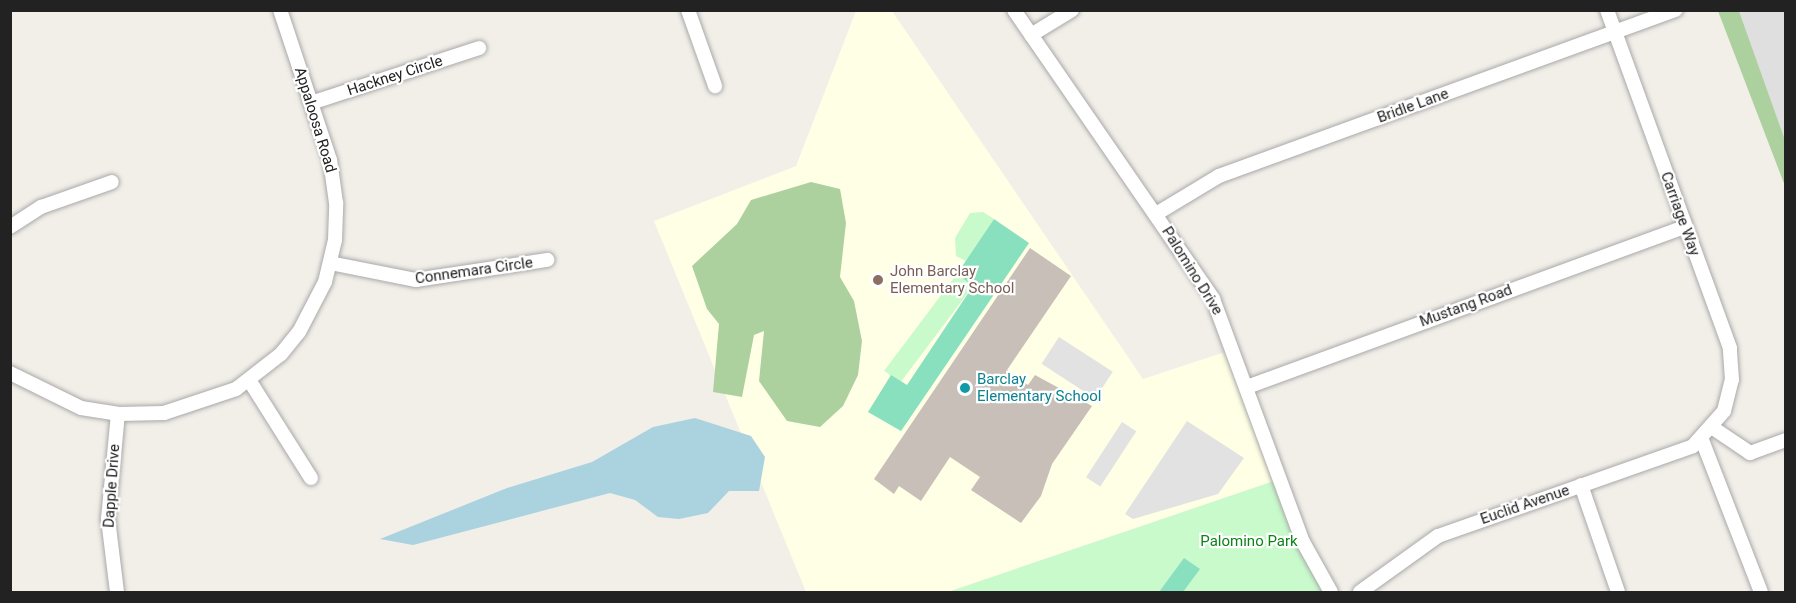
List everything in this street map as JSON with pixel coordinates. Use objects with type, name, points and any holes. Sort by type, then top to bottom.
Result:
[{"type":"street","name":"Appaloosa Road","points":[[10,373],[68,403],[118,414],[178,411],[210,401],[249,380],[299,332],[320,296],[330,263],[336,203],[330,160],[280,10]]},
{"type":"street","points":[[688,10],[715,86]]},
{"type":"street","name":"Palomino Drive","points":[[1014,10],[1213,299],[1303,542],[1331,592]]},
{"type":"street","points":[[1031,35],[1072,10]]},
{"type":"street","name":"Carriage Way","points":[[1607,10],[1732,361],[1730,393],[1716,423]]},
{"type":"street","name":"Bridle Lane","points":[[1156,214],[1219,176],[1676,10]]},
{"type":"street","name":"Hackney Circle","points":[[311,103],[479,48]]},
{"type":"street","points":[[10,227],[41,207],[112,182]]},
{"type":"street","name":"Mustang Road","points":[[1247,387],[1685,227]]},
{"type":"street","name":"Connemara Circle","points":[[330,263],[416,280],[547,260]]},
{"type":"street","points":[[249,380],[311,478]]},
{"type":"street","name":"Dapple Drive","points":[[117,592],[108,519],[118,414]]},
{"type":"street","points":[[1716,423],[1750,453],[1785,440]]},
{"type":"street","name":"Euclid Avenue","points":[[1360,592],[1438,536],[1702,440],[1716,423]]},
{"type":"street","points":[[1702,440],[1761,592]]},
{"type":"street","points":[[1581,485],[1618,592]]},
{"type":"shaded area","name":"John Barclay Elementary School","points":[[856,11],[892,11],[1143,379],[1234,349],[1280,479],[948,592],[806,592],[654,221],[796,166]]},
{"type":"shaded area","points":[[1739,11],[1785,11],[1785,140]]},
{"type":"shaded area","points":[[1059,337],[1113,372],[1095,399],[1042,364]]},
{"type":"shaded area","points":[[1187,421],[1244,458],[1218,494],[1133,519],[1125,514]]},
{"type":"shaded area","points":[[1122,422],[1136,431],[1100,487],[1086,477]]},
{"type":"green space","points":[[1718,11],[1739,11],[1785,140],[1785,186]]},
{"type":"green space","points":[[811,182],[840,189],[846,223],[840,277],[854,301],[862,341],[858,375],[843,406],[820,427],[787,421],[759,381],[764,331],[754,335],[742,397],[713,392],[719,324],[707,309],[692,266],[737,224],[751,200]]},
{"type":"green space","points":[[983,212],[994,219],[966,261],[956,256],[955,238],[970,213]]},
{"type":"green space","points":[[994,219],[1029,243],[901,431],[868,412],[891,375],[907,385],[973,286],[957,274]]},
{"type":"green space","points":[[957,274],[973,286],[900,383],[884,371]]},
{"type":"green space","name":"Palomino Park","points":[[1280,479],[1331,592],[948,592]]},
{"type":"green space","points":[[1184,558],[1200,569],[1183,592],[1159,592]]},
{"type":"water","points":[[695,418],[751,436],[765,457],[759,491],[729,491],[708,513],[679,519],[658,517],[635,500],[610,493],[413,545],[380,539],[507,488],[592,462],[653,427]]},
{"type":"building","name":"Barclay Elementary School","points":[[1030,248],[1071,276],[1007,370],[1028,385],[1035,375],[1092,406],[1052,464],[1041,496],[1021,523],[971,490],[980,477],[950,457],[921,501],[899,486],[894,494],[874,479]]},
{"type":"place","name":"John Barclay Elementary School","points":[[878,280]]},
{"type":"place","name":"Barclay Elementary School","points":[[965,388]]}]
